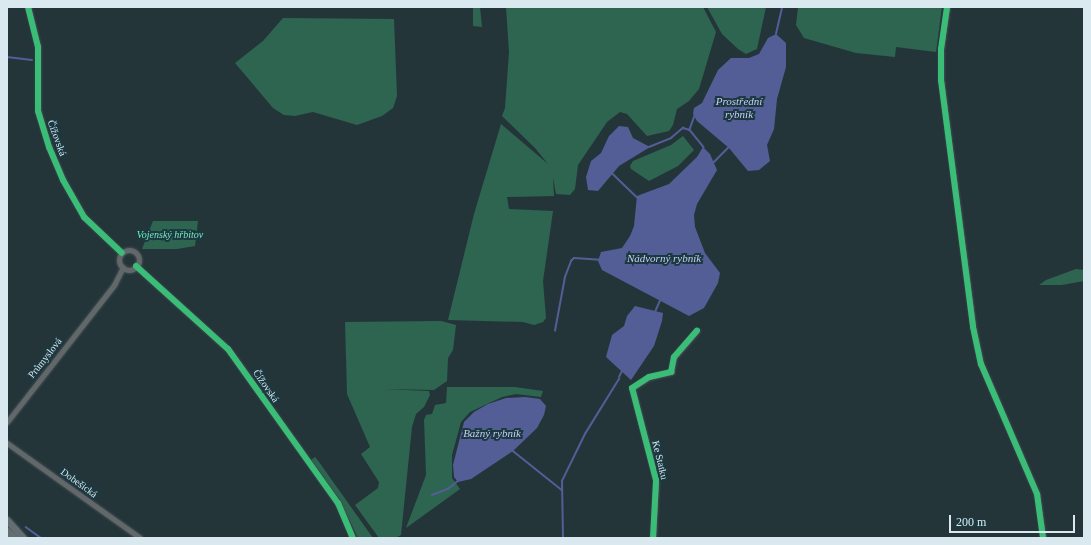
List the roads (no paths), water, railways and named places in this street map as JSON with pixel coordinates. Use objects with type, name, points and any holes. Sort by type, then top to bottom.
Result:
[{"type":"highway","points":[[7,520],[23,538]]},
{"type":"highway","points":[[7,531],[14,538]]},
{"type":"street","name":"Čížovská","points":[[28,7],[38,47],[38,111],[49,147],[63,180],[84,217],[122,253],[129,250],[136,253],[138,260],[136,266],[228,349],[338,503],[353,538]]},
{"type":"street","points":[[947,7],[941,49],[940,80],[973,327],[982,364],[1037,494],[1043,538]]},
{"type":"street","points":[[122,253],[119,260],[123,267],[131,269],[136,266]]},
{"type":"street","name":"Průmyslová","points":[[7,422],[114,284],[123,267]]},
{"type":"street","name":"Ke Statku","points":[[653,538],[656,480],[632,388],[649,377],[670,372],[674,357],[698,331]]},
{"type":"street","name":"Dobešická","points":[[7,443],[140,538]]},
{"type":"water","name":"Prostřední rybník","points":[[776,34],[786,43],[786,67],[777,99],[774,129],[767,145],[770,161],[759,170],[748,171],[729,148],[697,121],[693,114],[694,108],[702,103],[718,70],[731,58],[749,58],[759,54],[768,38]]},
{"type":"water","points":[[619,126],[628,127],[633,138],[650,147],[619,166],[598,191],[588,190],[586,177],[591,161],[601,153],[609,136]]},
{"type":"water","name":"Nádvorný rybník","points":[[703,147],[710,154],[717,170],[697,204],[694,215],[695,227],[705,253],[720,273],[718,283],[704,308],[689,316],[602,270],[598,261],[601,252],[622,248],[630,236],[634,226],[637,196],[669,184],[697,157]]},
{"type":"water","points":[[635,306],[663,313],[654,346],[631,380],[606,357],[612,335],[624,326],[627,316]]},
{"type":"water","name":"Bažný rybník","points":[[525,397],[540,399],[546,406],[544,415],[537,428],[513,451],[471,479],[458,482],[454,477],[453,465],[464,422],[474,412],[488,404],[506,398]]},
{"type":"waterway","points":[[776,34],[782,7]]},
{"type":"waterway","points":[[7,57],[32,60]]},
{"type":"waterway","points":[[695,116],[690,130],[704,147]]},
{"type":"waterway","points":[[649,147],[671,138],[683,128],[690,130]]},
{"type":"waterway","points":[[713,163],[729,147]]},
{"type":"waterway","points":[[612,173],[638,198]]},
{"type":"waterway","points":[[555,331],[565,277],[571,261],[574,258],[600,260]]},
{"type":"waterway","points":[[655,312],[660,301]]},
{"type":"waterway","points":[[619,377],[622,371]]},
{"type":"waterway","points":[[563,538],[562,481],[585,434],[619,379]]},
{"type":"waterway","points":[[512,450],[562,490]]},
{"type":"waterway","points":[[432,495],[448,489],[458,481]]},
{"type":"waterway","points":[[26,527],[41,538]]},
{"type":"park label","name":"Vojenský hřbitov","points":[[170,235]]}]
